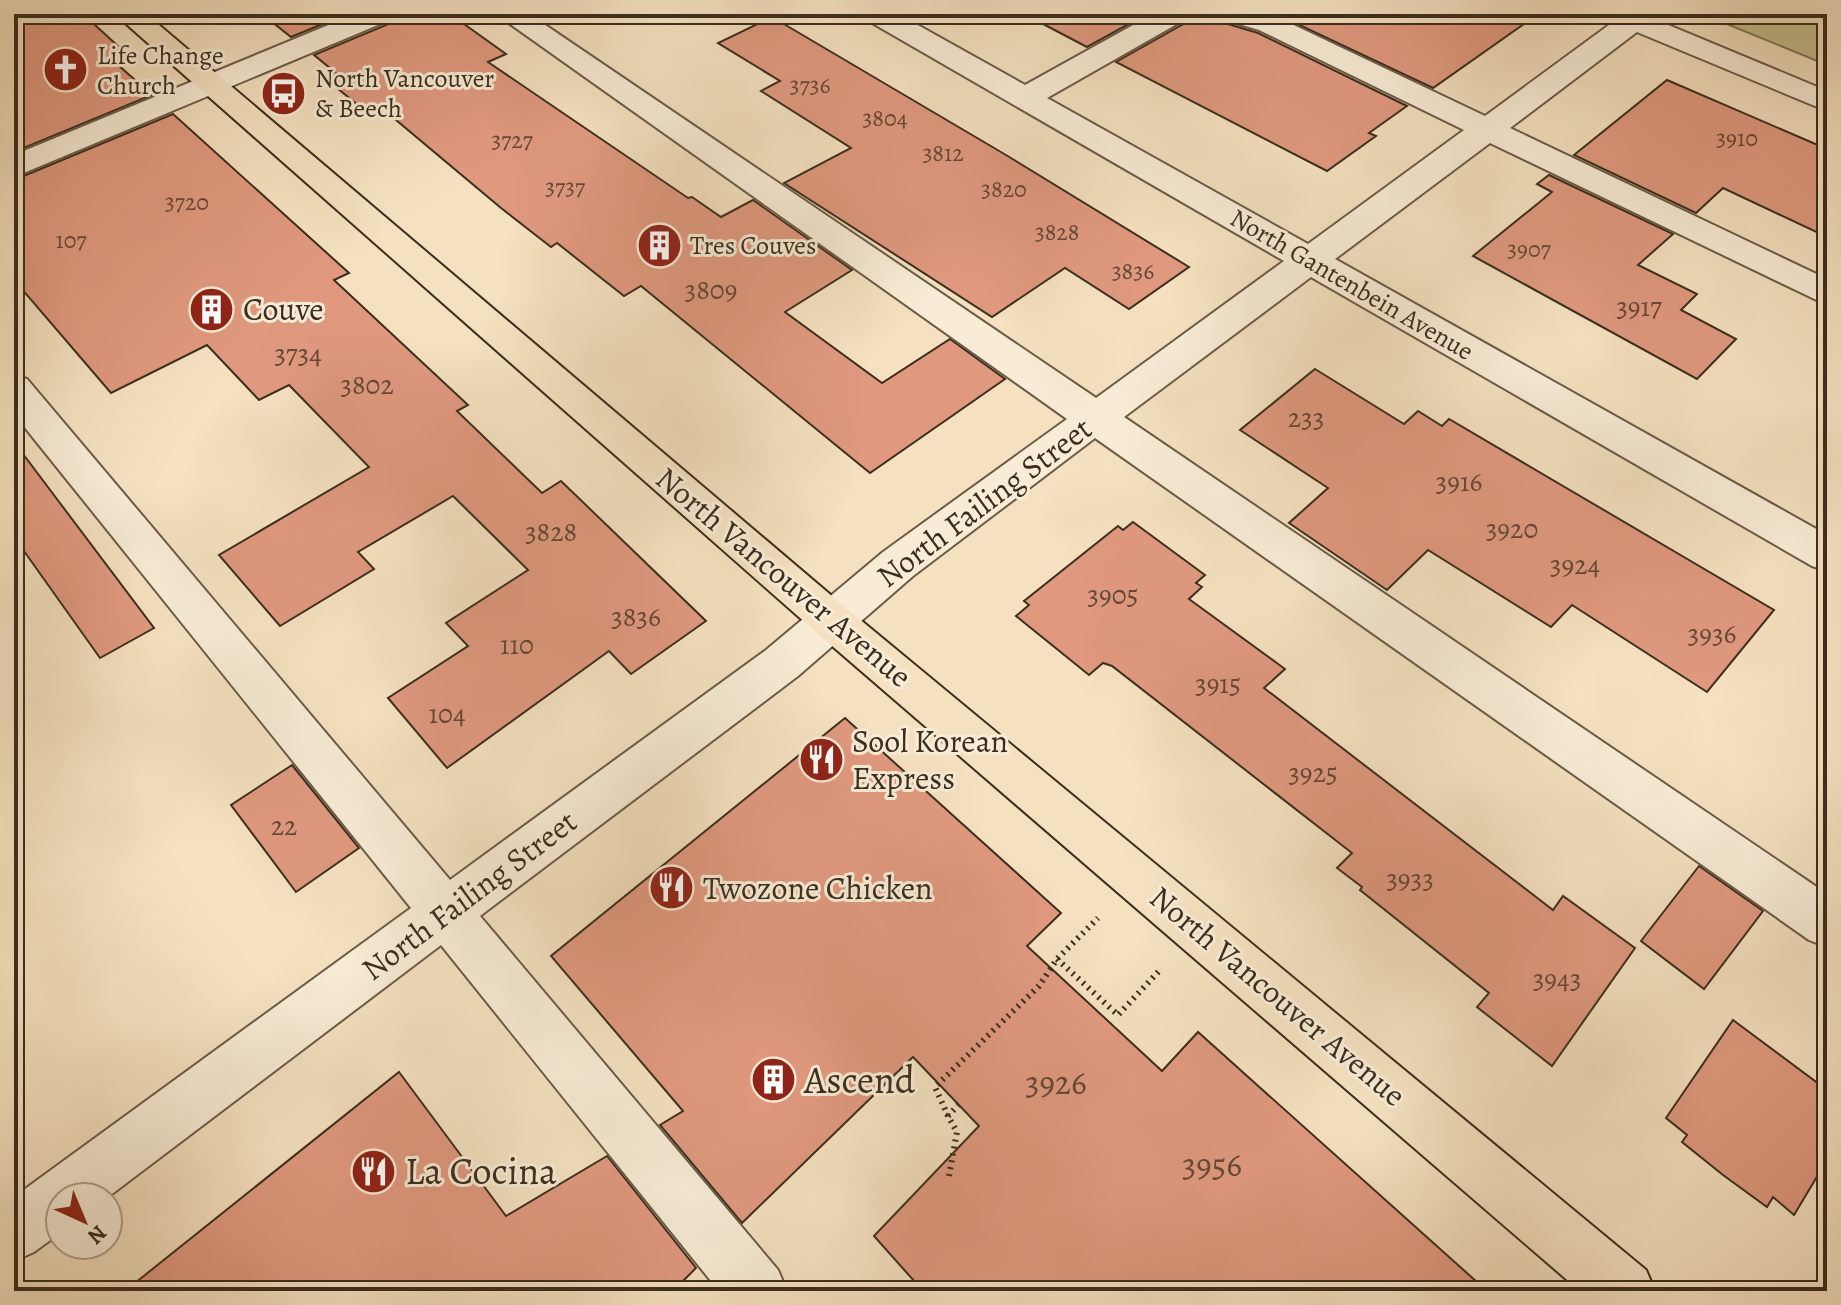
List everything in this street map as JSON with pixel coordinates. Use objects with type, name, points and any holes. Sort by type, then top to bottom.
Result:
[{"type":"main road","name":"North Vancouver Avenue","points":[[129,14],[213,83],[831,620],[1625,1291]]},
{"type":"street","points":[[14,167],[380,14]]},
{"type":"street","points":[[510,14],[1827,923]]},
{"type":"street","name":"North Gantenbein Avenue","points":[[877,14],[1827,555]]},
{"type":"street","points":[[1025,98],[1174,14]]},
{"type":"street","points":[[1235,14],[1269,24],[1827,293]]},
{"type":"street","points":[[1631,16],[1827,102]]},
{"type":"street","name":"North Failing Street","points":[[82,1181],[782,663],[898,564],[1487,129],[1631,16]]},
{"type":"street","points":[[14,388],[757,1291]]},
{"type":"street","name":"North Failing Street","points":[[14,1232],[44,1209]]},
{"type":"path","points":[[949,1176],[957,1132],[935,1087],[1039,986],[1057,959],[1138,878]]},
{"type":"path","points":[[1057,959],[1118,1015],[1199,929]]},
{"type":"path","points":[[948,1116],[959,1104]]},
{"type":"shaded area","points":[[1725,14],[1827,14],[1827,65],[1717,20]]},
{"type":"building","name":"Life Change Church","points":[[14,14],[83,14],[131,58],[117,64],[152,95],[14,152]]},
{"type":"building","points":[[262,14],[347,14],[291,37]]},
{"type":"building","points":[[397,14],[450,14],[506,54],[488,62],[688,198],[692,197],[721,217],[753,200],[852,270],[785,312],[882,383],[950,339],[1005,379],[870,473],[641,286],[624,296],[557,243],[551,247],[384,110],[371,116],[325,78],[336,73],[314,55],[391,23]]},
{"type":"building","points":[[1024,14],[1147,14],[1087,47]]},
{"type":"building","points":[[1191,14],[1218,14],[1224,23],[1258,33],[1407,106],[1369,133],[1376,136],[1327,171],[1116,62],[1185,23]]},
{"type":"building","points":[[1276,14],[1538,14],[1433,88]]},
{"type":"building","points":[[772,17],[1189,267],[1129,309],[1065,268],[992,317],[784,183],[851,148],[761,91],[780,81],[718,43]]},
{"type":"building","points":[[1667,80],[1827,149],[1827,237],[1723,188],[1696,213],[1574,155]]},
{"type":"building","points":[[173,114],[349,273],[334,280],[468,405],[457,411],[542,493],[561,481],[706,621],[631,674],[609,651],[447,768],[388,698],[468,646],[446,623],[528,570],[453,496],[358,552],[374,569],[280,626],[219,555],[369,467],[289,385],[259,400],[207,345],[111,393],[14,280],[14,180]]},
{"type":"building","points":[[1549,175],[1673,234],[1638,265],[1697,294],[1681,310],[1736,339],[1697,379],[1473,256],[1552,192],[1537,184]]},
{"type":"building","points":[[1315,369],[1404,424],[1418,411],[1442,426],[1449,419],[1774,610],[1707,692],[1572,605],[1551,627],[1428,550],[1387,590],[1289,523],[1328,488],[1240,430]]},
{"type":"building","points":[[14,442],[154,628],[100,658],[14,537]]},
{"type":"building","points":[[1133,522],[1205,575],[1196,583],[1202,587],[1189,599],[1285,669],[1264,688],[1553,910],[1563,896],[1635,948],[1552,1066],[1477,1007],[1489,993],[1337,868],[1352,853],[1112,666],[1103,663],[1089,675],[1016,616],[1029,605],[1024,601],[1118,526],[1123,530]]},
{"type":"building","points":[[845,718],[1061,913],[1027,946],[1162,1071],[1198,1032],[1487,1291],[923,1291],[874,1236],[979,1126],[913,1057],[742,1223],[660,1125],[683,1111],[551,956]]},
{"type":"building","points":[[292,765],[359,848],[296,892],[231,805]]},
{"type":"building","points":[[1699,866],[1763,911],[1704,989],[1641,941]]},
{"type":"building","points":[[1733,1020],[1827,1090],[1827,1160],[1794,1215],[1773,1197],[1767,1207],[1723,1175],[1682,1142],[1687,1135],[1666,1118]]},
{"type":"building","name":"La Cocina","points":[[399,1072],[506,1216],[607,1156],[696,1268],[673,1291],[125,1291]]},
{"type":"place","name":"Life Change Church","points":[[66,70]]},
{"type":"place","name":"North Vancouver & Beech","points":[[284,93]]},
{"type":"place","name":"Tres Couves","points":[[659,245]]},
{"type":"place","name":"Couve","points":[[212,309]]},
{"type":"place","name":"Sool Korean Express","points":[[821,759]]},
{"type":"place","name":"Twozone Chicken","points":[[672,888]]},
{"type":"place","name":"Ascend","points":[[773,1080]]},
{"type":"place","name":"La Cocina","points":[[374,1171]]}]
